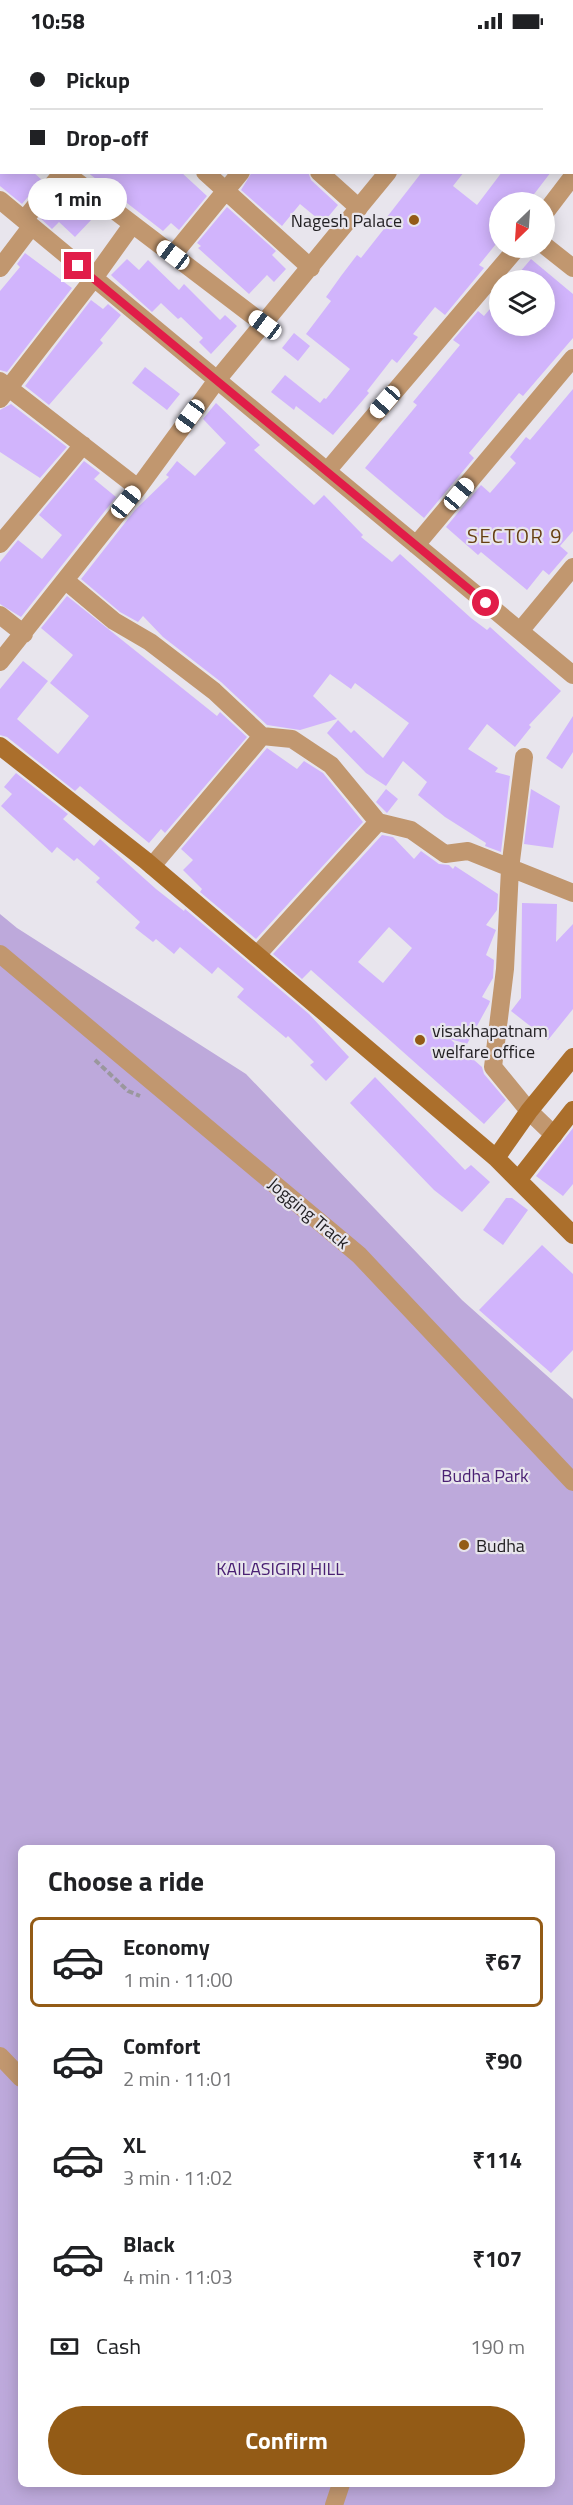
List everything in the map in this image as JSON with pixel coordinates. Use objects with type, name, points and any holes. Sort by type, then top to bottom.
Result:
[{"type":"street","points":[[0,268],[62,174]]},
{"type":"street","points":[[66,174],[265,325]]},
{"type":"street","points":[[207,174],[311,268]]},
{"type":"street","points":[[173,255],[239,174]]},
{"type":"street","points":[[321,174],[359,208]]},
{"type":"street","points":[[0,662],[138,488],[217,380],[265,325],[386,174]]},
{"type":"street","points":[[555,200],[573,176]]},
{"type":"street","points":[[0,200],[573,675]]},
{"type":"street","points":[[132,225],[94,278],[3,389],[138,488]]},
{"type":"street","points":[[555,254],[573,268]]},
{"type":"street","points":[[327,471],[509,258]]},
{"type":"street","points":[[417,545],[573,358]]},
{"type":"street","points":[[0,544],[82,445]]},
{"type":"street","points":[[520,632],[573,567]]},
{"type":"street","points":[[66,581],[114,621],[150,642],[213,691],[262,736],[292,739],[332,765],[378,822],[411,830],[445,854],[468,851],[573,893]]},
{"type":"street","points":[[0,615],[24,634]]},
{"type":"street","points":[[152,866],[262,736]]},
{"type":"street","points":[[0,746],[152,866],[496,1158],[573,1235]]},
{"type":"street","points":[[524,757],[510,869],[505,969],[493,1066],[529,1111],[554,1135]]},
{"type":"street","points":[[257,955],[378,822]]},
{"type":"street","points":[[0,954],[359,1255],[573,1482]]},
{"type":"street","points":[[496,1158],[529,1111],[573,1057]]},
{"type":"street","points":[[519,1179],[573,1110]]},
{"type":"street","points":[[0,2056],[18,2075]]},
{"type":"street","points":[[334,2505],[340,2487]]},
{"type":"path","points":[[92,1058],[128,1091],[147,1099]]},
{"type":"green space","name":"KAILASIGIRI HILL","points":[[0,914],[17,928],[246,1074],[462,1300],[573,1399],[573,2505],[0,2505]]},
{"type":"building","points":[[0,174],[35,174],[42,180],[22,204],[0,186]]},
{"type":"building","points":[[90,174],[183,174],[207,196],[179,230],[171,223],[163,231]]},
{"type":"building","points":[[251,174],[309,174],[311,180],[338,205],[323,223],[300,204],[282,226],[241,190]]},
{"type":"building","points":[[420,174],[462,174],[453,186],[477,205],[500,174],[549,174],[536,192],[489,192],[489,253],[479,265],[484,268],[445,315],[435,307],[413,334],[418,337],[397,363],[392,359],[367,391],[369,393],[333,435],[296,406],[294,410],[271,392],[285,375],[320,403],[324,398],[326,399],[350,369],[306,334],[331,301],[326,297],[341,276],[357,255],[361,258],[391,220],[387,217]]},
{"type":"building","points":[[63,191],[92,219],[75,237],[59,222],[52,229],[40,218]]},
{"type":"building","points":[[227,207],[276,251],[272,255],[286,269],[274,282],[267,275],[249,294],[198,248],[201,246],[197,243]]},
{"type":"building","points":[[25,253],[72,288],[7,372],[0,370],[0,291],[20,267],[17,264]]},
{"type":"building","points":[[127,259],[139,270],[148,260],[179,290],[184,284],[220,320],[225,315],[237,326],[211,354],[199,342],[203,338],[181,317],[178,319],[161,303],[152,312],[111,275]]},
{"type":"building","points":[[531,259],[544,270],[522,270]]},
{"type":"building","points":[[555,279],[573,294],[573,338],[523,396],[519,393],[469,453],[474,458],[424,518],[365,468],[417,405],[413,402],[460,345],[453,340],[478,311],[484,316],[489,310],[489,336],[555,336]]},
{"type":"building","points":[[91,300],[103,309],[108,304],[121,315],[100,340],[103,343],[49,405],[25,386]]},
{"type":"building","points":[[294,333],[310,346],[298,361],[282,348]]},
{"type":"building","points":[[145,367],[180,394],[167,410],[132,383]]},
{"type":"building","points":[[573,389],[573,531],[560,546],[568,553],[549,575],[543,570],[527,590],[481,552],[478,555],[446,527],[481,485],[490,493],[516,463],[510,457],[526,437],[530,440]]},
{"type":"building","points":[[216,403],[260,445],[254,450],[314,505],[324,495],[363,535],[361,537],[392,562],[400,554],[471,618],[487,630],[490,627],[561,691],[529,725],[531,727],[515,747],[487,724],[468,749],[498,768],[495,772],[510,776],[501,852],[485,846],[486,843],[445,817],[418,795],[427,782],[403,761],[386,786],[366,773],[327,733],[338,720],[351,733],[354,730],[383,758],[409,723],[355,683],[351,689],[330,674],[313,696],[337,719],[300,730],[267,725],[221,682],[163,637],[143,616],[138,622],[120,612],[81,579],[135,510],[169,477],[166,475],[177,461],[195,476],[226,443],[203,419]]},
{"type":"building","points":[[11,404],[67,447],[40,478],[0,452],[0,410]]},
{"type":"building","points":[[84,461],[100,473],[94,479],[116,497],[21,617],[0,604],[0,562],[18,540],[42,559],[62,535],[39,515]]},
{"type":"building","points":[[67,596],[217,716],[220,712],[247,737],[165,833],[161,829],[149,843],[80,786],[75,791],[7,737],[0,735],[0,689],[23,661],[48,681],[17,719],[58,754],[89,716],[50,683],[73,655],[41,628]]},
{"type":"building","points":[[573,716],[573,752],[562,769],[546,758]]},
{"type":"building","points":[[267,748],[297,769],[304,761],[323,773],[363,822],[256,939],[200,892],[202,889],[183,870],[193,860],[181,849]]},
{"type":"building","points":[[16,773],[68,814],[63,819],[94,846],[100,839],[156,889],[184,911],[185,909],[309,1014],[349,1057],[326,1081],[310,1065],[314,1062],[288,1036],[286,1038],[237,997],[244,989],[218,967],[212,974],[180,947],[174,954],[156,939],[153,942],[135,928],[140,922],[96,882],[100,878],[77,858],[74,861],[57,847],[52,853],[1,806],[12,794],[4,787]]},
{"type":"building","points":[[386,789],[398,799],[387,813],[376,802]]},
{"type":"building","points":[[531,789],[560,806],[553,848],[524,844]]},
{"type":"building","points":[[382,835],[393,837],[414,859],[421,851],[439,864],[449,865],[453,869],[455,866],[498,894],[497,910],[486,925],[496,930],[486,955],[494,960],[493,978],[482,997],[490,1001],[467,1044],[450,1039],[482,1067],[484,1074],[506,1100],[484,1124],[311,970],[302,979],[273,954]],"holes":[[[389,927],[412,948],[383,983],[358,962]]]},
{"type":"building","points":[[522,903],[557,904],[556,942],[573,924],[573,1009],[548,1040],[511,1011],[521,998]]},
{"type":"building","points":[[375,1077],[465,1170],[471,1165],[490,1182],[462,1212],[434,1190],[350,1103]]},
{"type":"building","points":[[573,1128],[573,1184],[563,1196],[536,1176]]},
{"type":"building","points":[[506,1198],[512,1198],[528,1210],[503,1245],[483,1230]]},
{"type":"building","points":[[542,1245],[573,1274],[573,1350],[551,1373],[479,1310]]},
{"type":"place","name":"Nagesh Palace","points":[[414,220]]},
{"type":"place","name":"visakhapatnam welfare office","points":[[420,1040]]},
{"type":"place","name":"Budha","points":[[464,1545]]},
{"type":"district","name":"SECTOR 9","points":[[515,535]]},
{"type":"route","points":[[78,266],[486,603]]},
{"type":"park label","name":"Budha Park","points":[[485,1475]]}]
